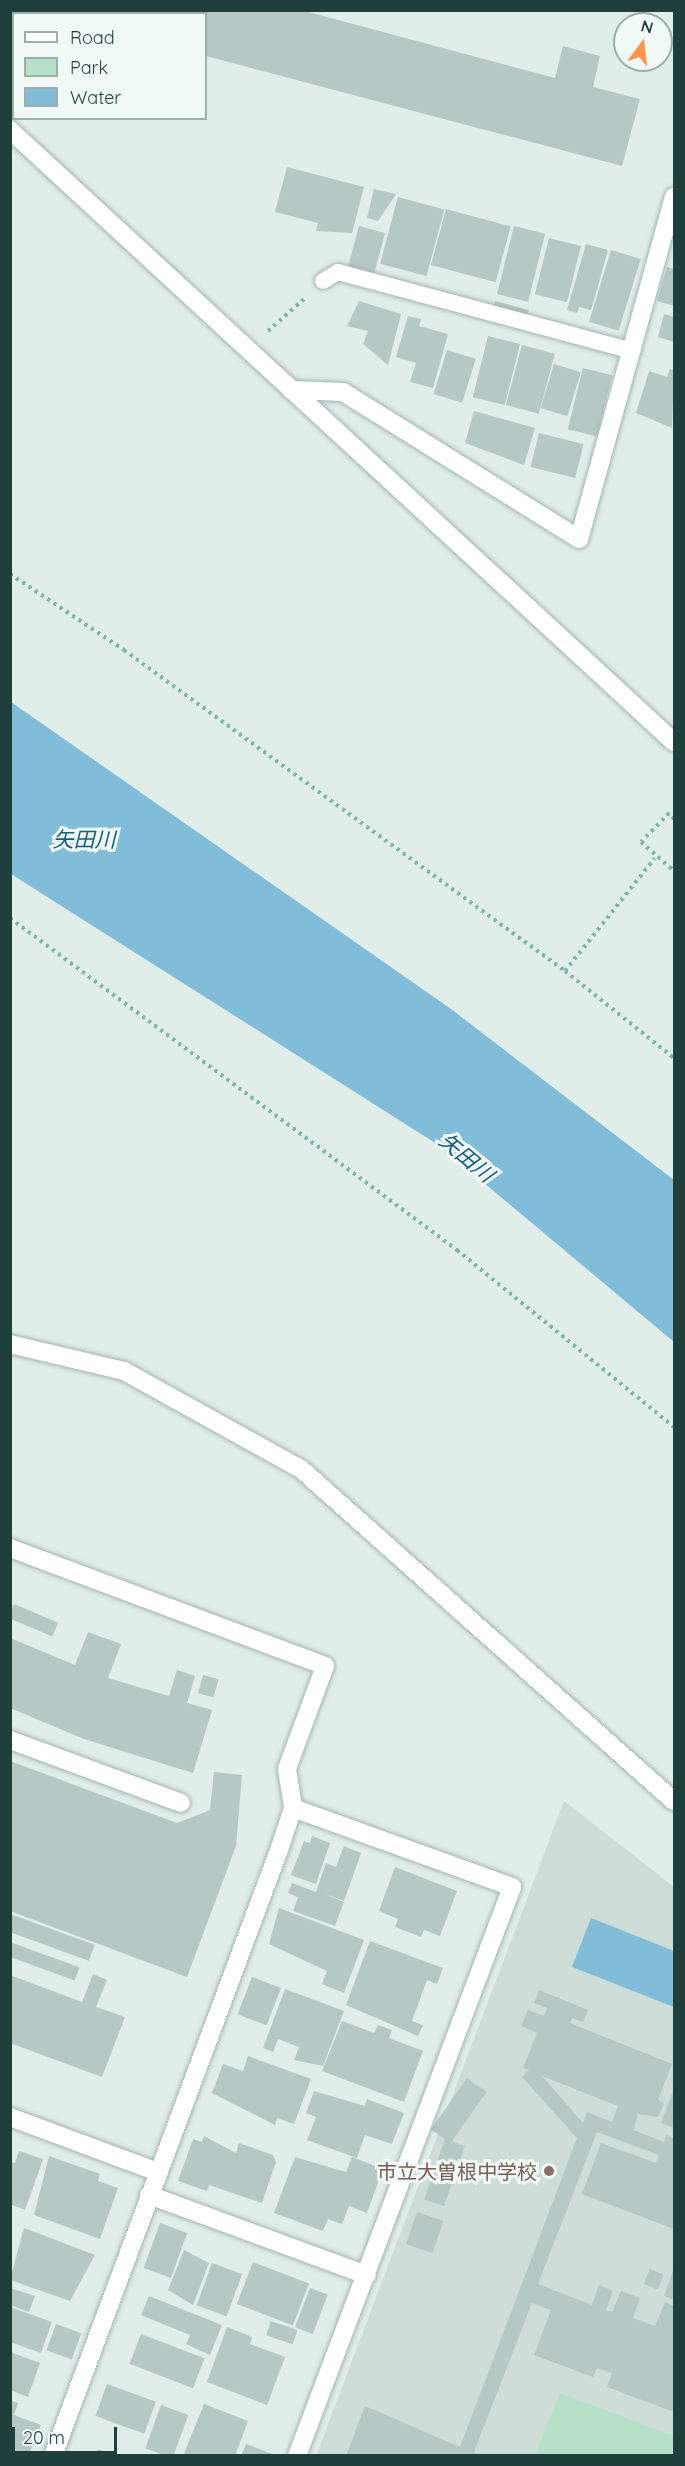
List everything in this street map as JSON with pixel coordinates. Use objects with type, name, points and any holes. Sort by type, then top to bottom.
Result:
[{"type":"street","points":[[10,130],[675,742]]},
{"type":"street","points":[[291,390],[344,392],[579,539],[675,197]]},
{"type":"street","points":[[10,1344],[124,1371],[301,1469],[675,1801]]},
{"type":"street","points":[[10,1548],[325,1666],[287,1769],[293,1808],[53,2456]]},
{"type":"street","points":[[10,1740],[181,1803]]},
{"type":"street","points":[[293,1808],[512,1887],[297,2456]]},
{"type":"street","points":[[10,2117],[158,2172]]},
{"type":"street","points":[[149,2195],[367,2275]]},
{"type":"lane","points":[[323,282],[338,272],[633,351]]},
{"type":"path","points":[[247,350],[323,282]]},
{"type":"path","points":[[10,574],[124,650],[565,971],[675,1058]]},
{"type":"path","points":[[675,819],[669,813],[640,842],[656,858],[675,871]]},
{"type":"path","points":[[565,971],[656,858]]},
{"type":"path","points":[[10,918],[457,1250],[675,1427]]},
{"type":"shaded area","name":"市立大曽根中学校","points":[[564,1801],[674,1887],[674,2455],[316,2456]]},
{"type":"green space","points":[[560,2393],[674,2436],[674,2455],[535,2455]]},
{"type":"water","name":"矢田川","points":[[11,702],[451,1009],[674,1180],[674,1342],[440,1146],[11,874]]},
{"type":"water","points":[[591,1918],[674,1951],[674,2007],[572,1967]]},
{"type":"building","points":[[27,10],[57,10],[56,12]]},
{"type":"building","points":[[177,10],[301,10],[555,78],[563,46],[600,56],[593,87],[640,99],[622,166],[207,56],[207,12]]},
{"type":"building","points":[[287,167],[364,187],[352,233],[316,231],[318,223],[275,212]]},
{"type":"building","points":[[374,189],[396,194],[378,221],[367,218]]},
{"type":"building","points":[[398,197],[444,209],[427,276],[380,264]]},
{"type":"building","points":[[446,209],[511,226],[496,282],[431,265]]},
{"type":"building","points":[[359,226],[385,233],[374,275],[348,268]]},
{"type":"building","points":[[514,226],[545,234],[528,302],[497,294]]},
{"type":"building","points":[[549,238],[581,246],[567,302],[535,294]]},
{"type":"building","points":[[586,244],[608,250],[591,310],[579,307],[577,313],[567,310]]},
{"type":"building","points":[[611,250],[641,259],[619,331],[589,322]]},
{"type":"building","points":[[667,267],[674,269],[674,306],[657,301]]},
{"type":"building","points":[[359,301],[401,314],[388,365],[363,344],[368,331],[347,326]]},
{"type":"building","points":[[495,301],[529,310],[526,321],[492,312]]},
{"type":"building","points":[[664,314],[674,317],[674,342],[658,337]]},
{"type":"building","points":[[408,316],[421,319],[419,326],[448,334],[433,388],[410,382],[416,363],[396,357]]},
{"type":"building","points":[[488,336],[520,344],[505,405],[473,397]]},
{"type":"building","points":[[522,345],[555,354],[539,414],[506,405]]},
{"type":"building","points":[[447,350],[476,359],[462,403],[434,394]]},
{"type":"building","points":[[554,364],[581,372],[567,416],[541,408]]},
{"type":"building","points":[[583,368],[612,375],[597,436],[568,429]]},
{"type":"building","points":[[670,369],[674,370],[672,428],[636,413],[649,371],[667,377]]},
{"type":"building","points":[[474,411],[535,428],[524,465],[465,443]]},
{"type":"building","points":[[539,433],[584,444],[575,478],[531,467]]},
{"type":"building","points":[[14,1604],[58,1623],[52,1637],[10,1619]]},
{"type":"building","points":[[88,1632],[121,1644],[108,1678],[169,1696],[177,1670],[195,1676],[187,1703],[212,1710],[193,1773],[84,1739],[10,1708],[10,1638],[75,1665]]},
{"type":"building","points":[[203,1675],[218,1679],[214,1697],[198,1693]]},
{"type":"building","points":[[10,1761],[177,1823],[210,1810],[214,1772],[242,1775],[236,1846],[187,1977],[10,1911]]},
{"type":"building","points":[[312,1836],[330,1843],[316,1884],[291,1875],[304,1841],[310,1843]]},
{"type":"building","points":[[344,1846],[361,1853],[344,1901],[323,1893],[344,1902],[335,1926],[293,1911],[298,1897],[288,1893],[292,1883],[316,1892],[326,1863],[336,1867]]},
{"type":"building","points":[[395,1867],[457,1891],[440,1936],[424,1930],[421,1937],[395,1927],[398,1919],[379,1911]]},
{"type":"building","points":[[279,1908],[364,1940],[344,1993],[322,1984],[327,1971],[269,1944]]},
{"type":"building","points":[[10,1914],[95,1945],[89,1961],[10,1932]]},
{"type":"building","points":[[370,1941],[443,1968],[437,1984],[427,1980],[412,2021],[423,2025],[418,2036],[346,2005]]},
{"type":"building","points":[[10,1942],[80,1967],[75,1980],[10,1957]]},
{"type":"building","points":[[93,1974],[107,1980],[96,2007],[125,2017],[102,2077],[10,2043],[10,1975],[82,2002]]},
{"type":"building","points":[[252,1977],[281,1988],[267,2025],[238,2014]]},
{"type":"building","points":[[285,1989],[344,2011],[323,2066],[294,2060],[299,2047],[278,2039],[273,2052],[263,2048]]},
{"type":"building","points":[[539,1990],[588,2010],[583,2022],[572,2018],[570,2023],[672,2064],[658,2100],[664,2103],[658,2117],[638,2114],[633,2130],[664,2142],[666,2135],[674,2138],[674,2229],[582,2194],[601,2143],[656,2163],[659,2155],[597,2132],[538,2284],[592,2305],[599,2285],[613,2291],[606,2310],[612,2312],[621,2291],[640,2298],[633,2318],[655,2326],[665,2302],[674,2306],[674,2412],[607,2387],[612,2373],[597,2368],[593,2377],[534,2355],[551,2310],[532,2303],[474,2452],[482,2456],[346,2456],[365,2406],[460,2447],[577,2138],[522,2077],[529,2070],[523,2068],[537,2033],[521,2026],[528,2010],[544,2016],[547,2008],[534,2003]],"holes":[[[542,2076],[618,2106],[612,2122],[587,2112],[583,2123]]]},
{"type":"building","points":[[342,2021],[374,2033],[378,2025],[392,2030],[389,2038],[423,2051],[404,2102],[322,2071]]},
{"type":"building","points":[[248,2056],[311,2079],[294,2124],[277,2118],[275,2125],[212,2093],[223,2064],[243,2071]]},
{"type":"building","points":[[467,2078],[487,2092],[451,2143],[431,2130]]},
{"type":"building","points":[[674,2088],[674,2128],[661,2123]]},
{"type":"building","points":[[314,2091],[365,2106],[367,2099],[404,2113],[392,2144],[365,2135],[357,2158],[307,2140],[316,2117],[306,2113]]},
{"type":"building","points":[[204,2136],[236,2153],[239,2143],[273,2155],[276,2162],[262,2203],[209,2185],[207,2191],[178,2181],[193,2139],[202,2142]]},
{"type":"building","points":[[445,2139],[465,2146],[444,2206],[424,2200]]},
{"type":"building","points":[[19,2151],[43,2159],[25,2210],[10,2204],[10,2162],[15,2163]]},
{"type":"building","points":[[49,2156],[100,2174],[98,2181],[118,2188],[100,2239],[34,2215]]},
{"type":"building","points":[[295,2157],[346,2172],[352,2157],[383,2169],[367,2213],[349,2206],[342,2224],[328,2219],[323,2231],[274,2213]]},
{"type":"building","points":[[417,2212],[443,2221],[432,2253],[406,2244]]},
{"type":"building","points":[[160,2223],[187,2233],[171,2278],[144,2268]]},
{"type":"building","points":[[24,2228],[95,2255],[70,2301],[10,2280]]},
{"type":"building","points":[[184,2250],[209,2263],[193,2305],[168,2290]]},
{"type":"building","points":[[253,2262],[309,2284],[293,2326],[237,2304]]},
{"type":"building","points":[[212,2263],[242,2274],[227,2316],[197,2305]]},
{"type":"building","points":[[674,2268],[674,2300],[664,2296]]},
{"type":"building","points":[[650,2269],[664,2275],[658,2290],[644,2284]]},
{"type":"building","points":[[10,2288],[35,2296],[29,2312],[10,2305]]},
{"type":"building","points":[[310,2288],[328,2295],[313,2334],[295,2327]]},
{"type":"building","points":[[149,2296],[222,2325],[210,2355],[186,2344],[190,2335],[141,2315]]},
{"type":"building","points":[[10,2307],[52,2322],[41,2353],[10,2342]]},
{"type":"building","points":[[271,2321],[297,2330],[293,2344],[266,2335]]},
{"type":"building","points":[[56,2324],[81,2333],[72,2360],[46,2350]]},
{"type":"building","points":[[227,2327],[252,2337],[250,2344],[285,2357],[267,2405],[207,2382]]},
{"type":"building","points":[[141,2334],[204,2358],[193,2388],[130,2364]]},
{"type":"building","points":[[10,2352],[40,2363],[28,2397],[10,2390]]},
{"type":"building","points":[[107,2384],[156,2402],[144,2434],[95,2416]]},
{"type":"building","points":[[10,2400],[18,2403],[14,2415],[41,2425],[28,2456],[10,2456]]},
{"type":"building","points":[[204,2404],[248,2421],[235,2456],[183,2456]]},
{"type":"building","points":[[161,2405],[188,2415],[173,2456],[145,2448]]},
{"type":"building","points":[[246,2444],[275,2455],[275,2456],[241,2456]]},
{"type":"building","points":[[98,2449],[115,2455],[115,2456],[96,2456]]},
{"type":"place","name":"市立大曽根中学校","points":[[549,2171]]}]
